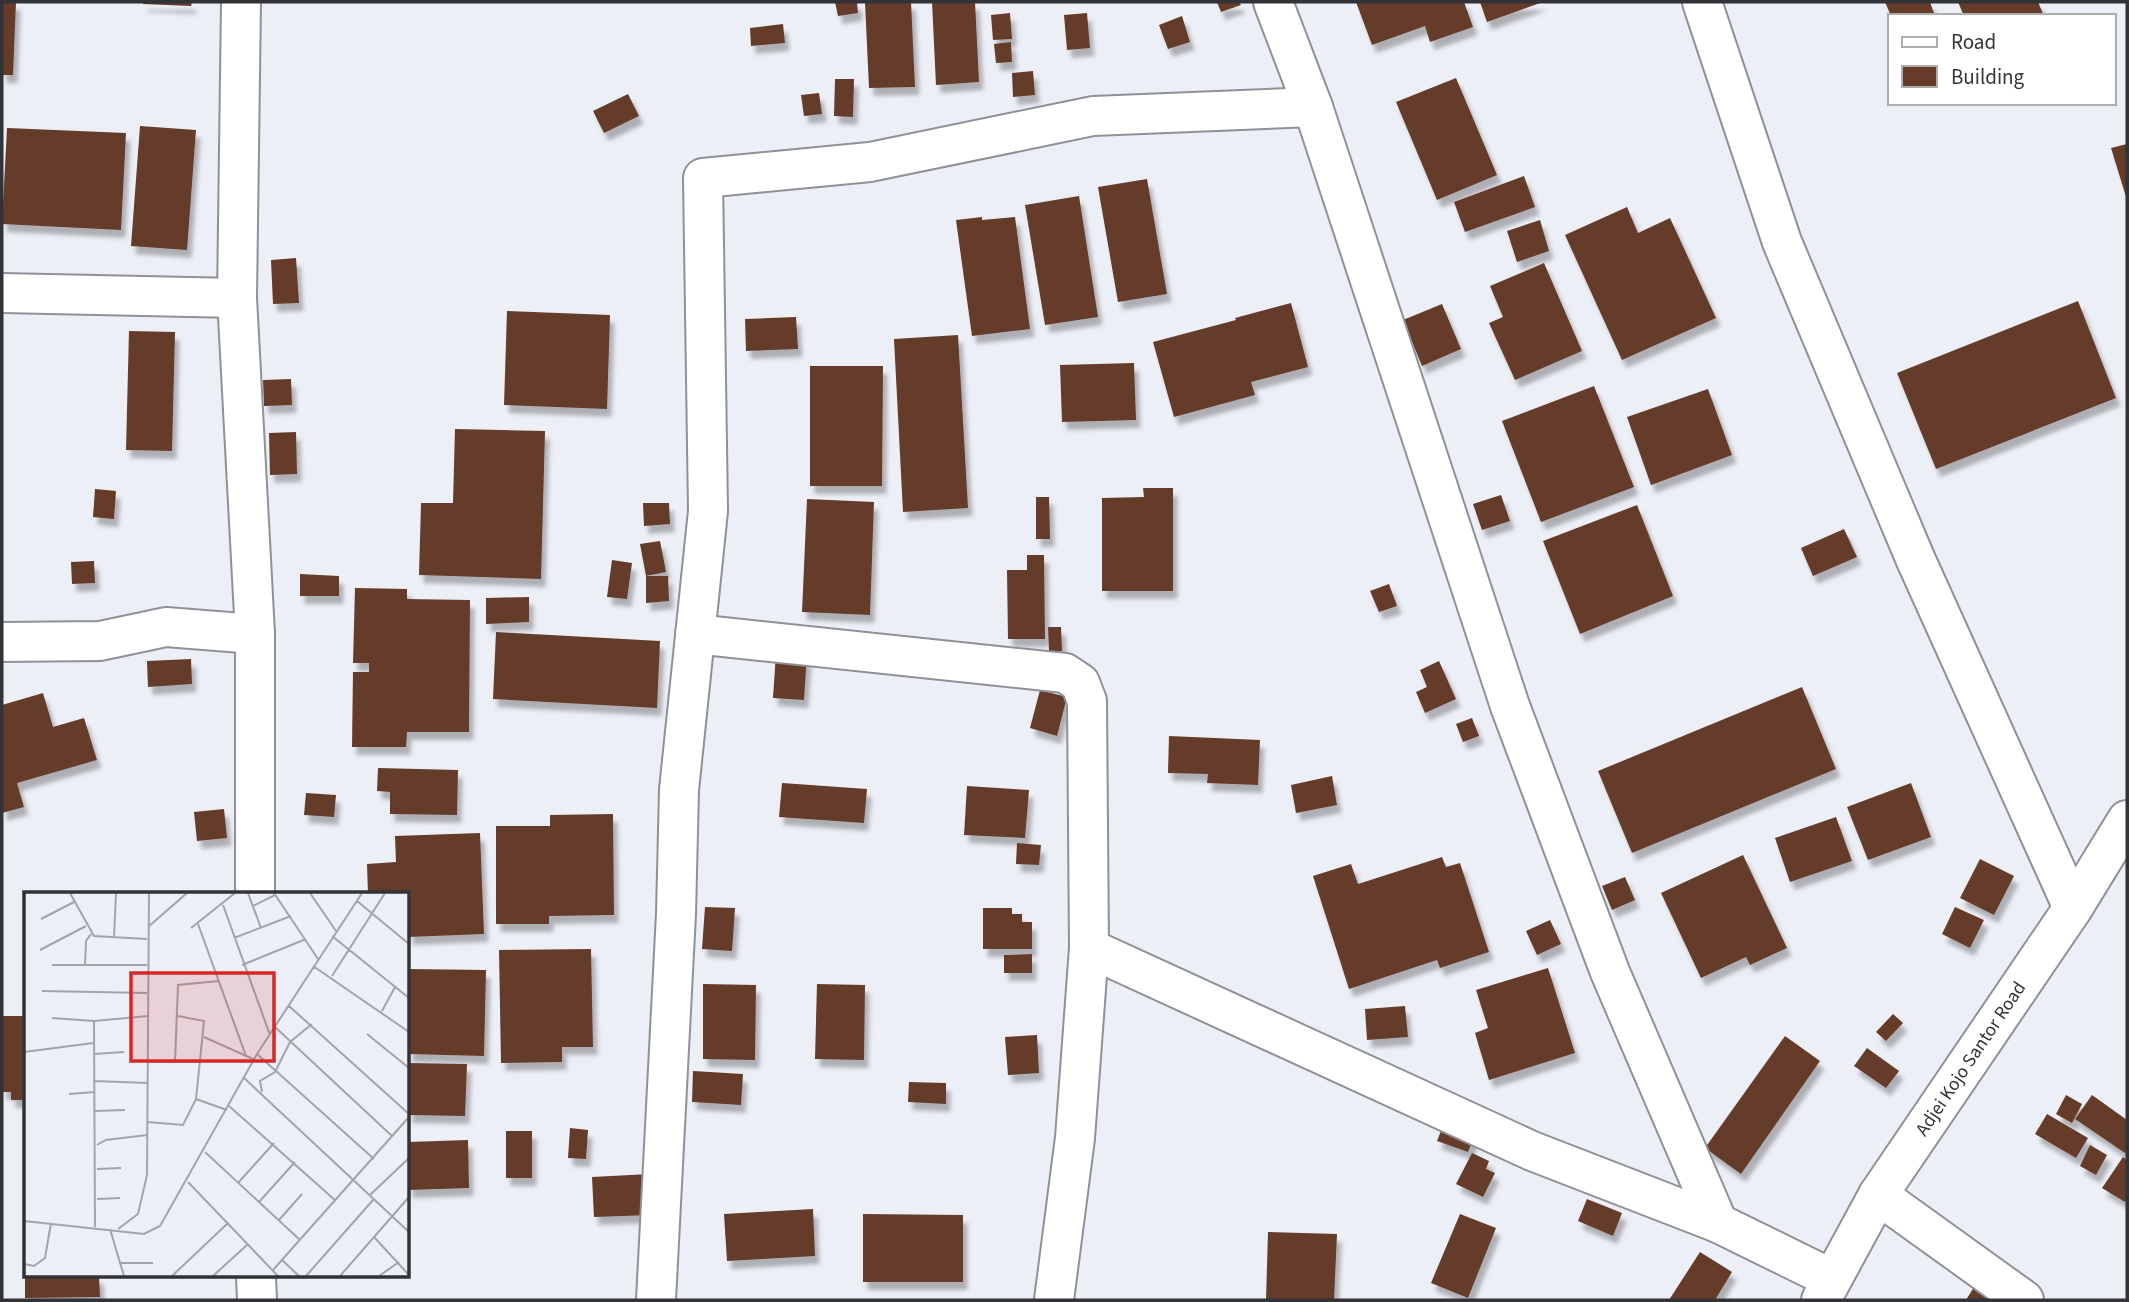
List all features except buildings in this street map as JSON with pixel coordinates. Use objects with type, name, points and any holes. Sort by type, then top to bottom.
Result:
[{"type":"street","points":[[241,2],[237,298],[255,634],[255,892]]},
{"type":"street","points":[[1273,2],[1313,107],[1510,706],[1610,972],[1718,1223]]},
{"type":"street","points":[[1702,2],[1782,242],[1915,558],[2073,908]]},
{"type":"street","points":[[656,1300],[676,914],[679,790],[708,511],[703,177],[870,162],[1093,116],[1313,107]]},
{"type":"street","points":[[2,293],[237,298]]},
{"type":"street","points":[[2,642],[100,640],[166,627],[255,634]]},
{"type":"street","points":[[695,634],[1065,673],[1080,683],[1087,701],[1089,948],[1075,1138],[1054,1300]]},
{"type":"street","name":"Adjei Kojo Santor Road","points":[[1827,1290],[1878,1195],[2073,908],[2127,820]]},
{"type":"street","points":[[1089,948],[1532,1151],[1718,1223],[1827,1290]]},
{"type":"street","points":[[1878,1195],[2024,1300]]},
{"type":"street","points":[[257,1278],[257,1300]]}]
